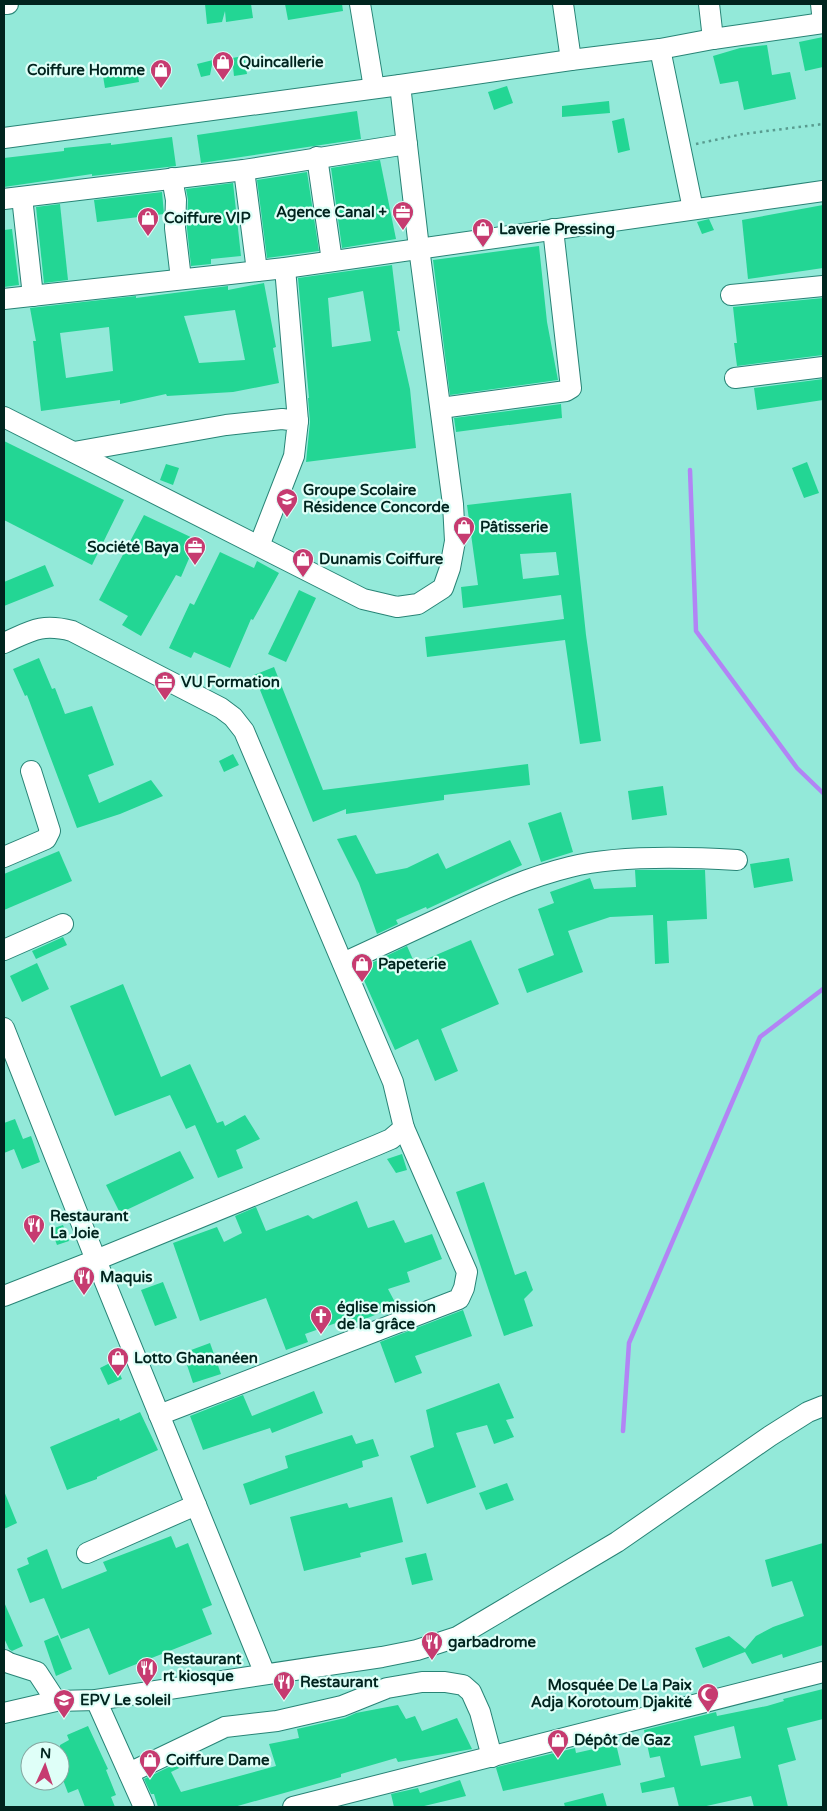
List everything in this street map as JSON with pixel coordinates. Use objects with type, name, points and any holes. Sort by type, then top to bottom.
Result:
[{"type":"street","points":[[360,4],[374,88]]},
{"type":"street","points":[[563,4],[571,60]]},
{"type":"street","points":[[709,4],[713,39]]},
{"type":"street","points":[[4,138],[660,49],[713,39],[823,23],[821,4]]},
{"type":"street","points":[[660,49],[694,209]]},
{"type":"street","points":[[4,417],[363,599],[397,607],[418,604],[443,588],[450,568],[455,541],[453,504],[419,248],[400,85]]},
{"type":"street","points":[[33,296],[13,198],[244,170],[407,144]]},
{"type":"street","points":[[317,157],[332,261]]},
{"type":"street","points":[[244,170],[257,271]]},
{"type":"street","points":[[172,178],[176,200],[175,228],[182,279]]},
{"type":"street","points":[[4,299],[285,268],[823,191]]},
{"type":"street","points":[[441,408],[566,391],[571,388],[554,230]]},
{"type":"street","points":[[259,546],[294,456],[298,421],[285,268]]},
{"type":"street","points":[[731,295],[823,286]]},
{"type":"street","points":[[735,378],[823,367]]},
{"type":"street","points":[[74,452],[226,424],[282,419],[298,421]]},
{"type":"street","points":[[4,643],[38,628],[55,627],[72,631],[221,708],[233,717],[244,731],[393,1082],[404,1128],[467,1272],[464,1288],[459,1299],[159,1414]]},
{"type":"street","points":[[4,857],[46,839],[50,831],[31,771]]},
{"type":"street","points":[[342,963],[500,890],[571,866],[649,859],[707,858],[737,860]]},
{"type":"street","points":[[4,950],[63,924]]},
{"type":"street","points":[[4,1028],[96,1260],[265,1674]]},
{"type":"street","points":[[4,1296],[391,1139],[404,1128]]},
{"type":"street","points":[[7,1714],[56,1701],[96,1700],[382,1657],[418,1650],[457,1637],[617,1542],[770,1436],[808,1412],[823,1406]]},
{"type":"street","points":[[87,1553],[196,1505]]},
{"type":"street","points":[[4,1660],[9,1664],[37,1672],[56,1701]]},
{"type":"street","points":[[293,1807],[823,1672]]},
{"type":"street","points":[[129,1773],[225,1728],[277,1721],[342,1706],[387,1688],[422,1682],[445,1682],[463,1685],[471,1692],[480,1712],[492,1757]]},
{"type":"street","points":[[96,1700],[144,1807]]},
{"type":"path","points":[[680,147],[743,134],[823,124]]},
{"type":"building","points":[[205,4],[251,4],[253,18],[226,22],[225,11],[222,22],[207,24]]},
{"type":"building","points":[[285,4],[342,4],[343,11],[288,20]]},
{"type":"building","points":[[823,37],[823,67],[805,71],[799,42]]},
{"type":"building","points":[[767,45],[772,75],[790,72],[796,99],[744,110],[738,81],[720,84],[713,56],[740,48]]},
{"type":"building","points":[[244,56],[247,74],[234,76],[232,58]]},
{"type":"building","points":[[213,60],[210,75],[201,77],[197,64]]},
{"type":"building","points":[[137,70],[139,82],[105,88],[103,76]]},
{"type":"building","points":[[507,86],[513,103],[494,110],[488,92]]},
{"type":"building","points":[[609,101],[610,113],[562,117],[562,106]]},
{"type":"building","points":[[357,111],[361,139],[201,163],[197,135]]},
{"type":"building","points":[[624,118],[630,150],[618,153],[612,121]]},
{"type":"building","points":[[172,137],[176,166],[92,176],[92,174],[4,187],[4,158],[64,151],[64,148],[111,143],[111,145]]},
{"type":"building","points":[[380,160],[396,239],[342,248],[331,168]]},
{"type":"building","points":[[307,172],[319,251],[267,258],[257,180]]},
{"type":"building","points":[[233,183],[241,256],[211,259],[211,264],[191,266],[187,228],[188,200],[186,189]]},
{"type":"building","points":[[162,192],[164,214],[97,222],[94,200]]},
{"type":"building","points":[[60,204],[68,280],[44,283],[36,207]]},
{"type":"building","points":[[823,205],[823,268],[748,279],[742,220]]},
{"type":"building","points":[[709,219],[714,230],[702,234],[697,222]]},
{"type":"building","points":[[12,229],[19,285],[4,287],[4,230]]},
{"type":"building","points":[[539,246],[547,322],[558,380],[450,395],[433,260]]},
{"type":"building","points":[[392,265],[400,331],[397,331],[410,389],[416,448],[306,462],[310,422],[309,398],[298,278]],"holes":[[[363,291],[371,341],[332,347],[328,298]]]},
{"type":"building","points":[[264,283],[276,347],[273,348],[279,383],[233,392],[167,396],[166,394],[120,404],[120,400],[41,411],[33,341],[36,341],[30,308],[136,296],[136,298],[228,286],[228,290]],"holes":[[[235,310],[245,360],[199,363],[184,316]],[[109,327],[113,371],[66,378],[60,333]]]},
{"type":"building","points":[[823,298],[823,355],[737,366],[734,343],[737,343],[733,307]]},
{"type":"building","points":[[823,379],[823,400],[757,410],[754,388]]},
{"type":"building","points":[[561,404],[562,418],[456,432],[454,418]]},
{"type":"building","points":[[4,441],[124,500],[92,565],[4,520]]},
{"type":"building","points":[[807,462],[819,493],[804,498],[792,468]]},
{"type":"building","points":[[166,464],[179,468],[173,485],[160,480]]},
{"type":"building","points":[[571,493],[586,635],[601,741],[580,744],[565,640],[427,657],[425,637],[564,619],[561,595],[463,608],[461,587],[478,585],[467,505]],"holes":[[[556,552],[559,575],[523,579],[520,554]]]},
{"type":"building","points":[[144,515],[197,540],[181,577],[176,575],[141,636],[122,625],[128,616],[99,600]]},
{"type":"building","points":[[220,552],[254,568],[257,561],[279,573],[253,620],[251,619],[230,668],[194,652],[191,658],[169,648],[190,603],[194,605]]},
{"type":"building","points":[[45,565],[54,586],[4,606],[4,582]]},
{"type":"building","points":[[299,590],[316,598],[286,662],[268,654]]},
{"type":"building","points":[[39,658],[52,689],[55,688],[65,714],[92,706],[114,765],[88,775],[99,803],[151,780],[163,796],[120,814],[77,828],[27,695],[25,696],[13,669]]},
{"type":"building","points":[[274,667],[323,790],[528,764],[530,785],[444,795],[444,800],[346,814],[346,809],[313,822],[254,675]]},
{"type":"building","points":[[233,754],[239,765],[224,772],[219,761]]},
{"type":"building","points":[[663,786],[667,815],[632,820],[628,791]]},
{"type":"building","points":[[561,812],[573,852],[541,862],[528,823]]},
{"type":"building","points":[[356,835],[376,874],[407,868],[438,853],[446,869],[510,840],[522,865],[427,909],[426,907],[396,920],[398,924],[377,934],[359,883],[337,839]]},
{"type":"building","points":[[59,851],[72,881],[4,910],[4,874]]},
{"type":"building","points":[[789,858],[793,881],[754,888],[750,864]]},
{"type":"building","points":[[635,870],[705,870],[707,919],[667,921],[669,963],[655,964],[653,915],[610,917],[568,931],[583,972],[527,993],[518,969],[554,955],[538,909],[554,903],[550,892],[590,878],[594,889],[636,887]]},
{"type":"building","points":[[63,937],[67,945],[36,959],[32,951]]},
{"type":"building","points":[[471,940],[499,1004],[441,1029],[458,1071],[435,1081],[418,1039],[395,1050],[359,969],[407,946],[415,964]]},
{"type":"building","points":[[37,963],[49,989],[22,1002],[10,976]]},
{"type":"building","points":[[123,984],[161,1077],[190,1064],[217,1123],[223,1121],[225,1126],[245,1115],[260,1139],[236,1150],[243,1168],[218,1178],[195,1125],[186,1129],[170,1095],[115,1116],[70,1006]]},
{"type":"building","points":[[15,1119],[23,1139],[31,1136],[40,1162],[22,1169],[14,1149],[4,1153],[4,1123]]},
{"type":"building","points":[[180,1151],[194,1178],[120,1213],[106,1185]]},
{"type":"building","points":[[402,1154],[407,1170],[396,1173],[387,1159]]},
{"type":"building","points":[[484,1182],[515,1275],[526,1271],[533,1290],[524,1299],[533,1326],[504,1336],[456,1192]]},
{"type":"building","points":[[357,1201],[368,1228],[394,1220],[405,1243],[432,1234],[442,1259],[407,1272],[410,1282],[388,1289],[397,1306],[353,1324],[350,1318],[305,1334],[308,1342],[286,1350],[266,1298],[200,1321],[173,1243],[217,1227],[224,1242],[242,1233],[235,1216],[256,1207],[266,1231],[308,1215],[313,1219]]},
{"type":"building","points":[[63,1225],[69,1241],[57,1245],[51,1229]]},
{"type":"building","points":[[163,1282],[177,1318],[155,1326],[141,1290]]},
{"type":"building","points":[[463,1310],[472,1336],[415,1356],[422,1373],[395,1383],[380,1342]]},
{"type":"building","points":[[210,1343],[221,1374],[193,1383],[183,1353]]},
{"type":"building","points":[[114,1361],[122,1379],[108,1385],[100,1368]]},
{"type":"building","points":[[499,1383],[514,1418],[506,1420],[514,1437],[494,1444],[487,1425],[456,1433],[476,1487],[427,1504],[410,1456],[434,1447],[426,1410]]},
{"type":"building","points":[[314,1391],[323,1413],[272,1433],[270,1428],[203,1450],[190,1416],[243,1395],[252,1416]]},
{"type":"building","points":[[140,1412],[158,1450],[97,1477],[97,1479],[67,1490],[50,1447],[119,1418],[120,1421]]},
{"type":"building","points":[[352,1435],[356,1444],[373,1439],[379,1456],[362,1461],[363,1467],[250,1505],[243,1484],[288,1468],[285,1456]]},
{"type":"building","points":[[507,1483],[514,1500],[486,1510],[479,1493]]},
{"type":"building","points":[[4,1491],[17,1523],[4,1529]]},
{"type":"building","points":[[392,1497],[403,1542],[360,1553],[361,1557],[304,1571],[290,1517],[347,1503],[349,1508]]},
{"type":"building","points":[[171,1536],[176,1548],[188,1543],[212,1605],[202,1609],[212,1634],[109,1675],[89,1628],[61,1639],[44,1598],[30,1603],[17,1569],[29,1564],[27,1558],[47,1549],[62,1589],[107,1571],[103,1562]]},
{"type":"building","points":[[823,1543],[823,1645],[783,1658],[782,1654],[752,1664],[745,1652],[703,1668],[695,1648],[729,1636],[745,1649],[756,1636],[773,1627],[804,1616],[792,1581],[772,1587],[765,1560]]},
{"type":"building","points":[[426,1553],[433,1580],[412,1585],[405,1558]]},
{"type":"building","points":[[4,1602],[23,1646],[12,1651],[9,1649],[4,1638]]},
{"type":"building","points":[[58,1635],[72,1669],[56,1676],[44,1641]]},
{"type":"building","points":[[823,1689],[823,1719],[787,1728],[796,1760],[778,1765],[788,1807],[754,1807],[751,1796],[702,1807],[679,1807],[674,1787],[642,1793],[640,1783],[665,1777],[660,1756],[650,1758],[644,1730],[716,1712],[717,1716],[767,1706],[784,1701],[783,1699]],"holes":[[[734,1726],[741,1758],[701,1766],[694,1736]]]},
{"type":"building","points":[[398,1705],[406,1719],[415,1716],[422,1731],[457,1718],[472,1749],[398,1762],[396,1758],[341,1774],[341,1777],[234,1807],[158,1807],[154,1794],[151,1794],[144,1779],[192,1756],[194,1761],[171,1772],[181,1792],[276,1766],[269,1744],[299,1738],[297,1729],[345,1718],[356,1713]]},
{"type":"building","points":[[88,1726],[108,1769],[106,1770],[116,1795],[111,1797],[115,1807],[85,1807],[78,1789],[68,1793],[67,1791],[70,1791],[70,1741],[67,1741],[69,1740],[67,1735]]},
{"type":"building","points":[[616,1744],[621,1765],[503,1791],[497,1767],[575,1748],[576,1753]]},
{"type":"building","points":[[460,1780],[466,1796],[420,1807],[394,1807],[391,1794],[418,1788],[420,1793]]},
{"type":"building","points":[[603,1793],[607,1807],[565,1807],[564,1803]]},
{"type":"waterway","points":[[690,470],[696,631],[797,768],[823,793]]},
{"type":"waterway","points":[[623,1431],[629,1343],[760,1037],[823,989]]},
{"type":"place","name":"Quincallerie","points":[[223,81]]},
{"type":"place","name":"Coiffure Homme","points":[[161,89]]},
{"type":"place","name":"Agence Canal +","points":[[403,231]]},
{"type":"place","name":"Coiffure VIP","points":[[148,237]]},
{"type":"place","name":"Laverie Pressing","points":[[483,248]]},
{"type":"place","name":"Groupe Scolaire Résidence Concorde","points":[[287,518]]},
{"type":"place","name":"Pâtisserie","points":[[464,546]]},
{"type":"place","name":"Société Baya","points":[[195,566]]},
{"type":"place","name":"Dunamis Coiffure","points":[[303,578]]},
{"type":"place","name":"VU Formation","points":[[165,701]]},
{"type":"place","name":"Papeterie","points":[[362,983]]},
{"type":"place","name":"Restaurant La Joie","points":[[34,1244]]},
{"type":"place","name":"Maquis","points":[[84,1296]]},
{"type":"place","name":"église mission de la grâce","points":[[321,1335]]},
{"type":"place","name":"Lotto Ghananéen","points":[[118,1377]]},
{"type":"place","name":"garbadrome","points":[[432,1661]]},
{"type":"place","name":"Restaurant rt kiosque","points":[[147,1687]]},
{"type":"place","name":"Restaurant","points":[[284,1701]]},
{"type":"place","name":"Mosquée De La Paix Adja Korotoum Djakité","points":[[708,1713]]},
{"type":"place","name":"EPV Le soleil","points":[[64,1719]]},
{"type":"place","name":"Dépôt de Gaz","points":[[558,1759]]},
{"type":"place","name":"Coiffure Dame","points":[[150,1779]]}]
